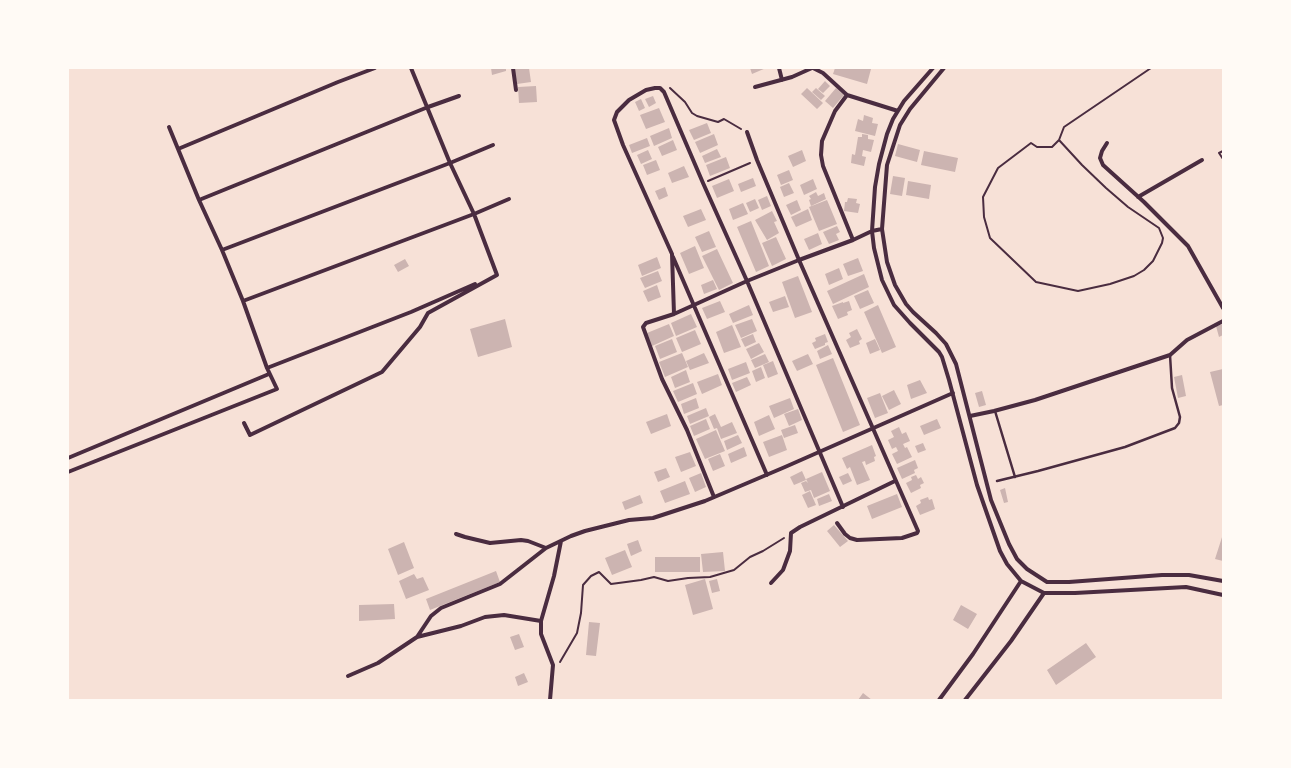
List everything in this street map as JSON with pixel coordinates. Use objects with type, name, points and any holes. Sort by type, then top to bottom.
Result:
[{"type":"street","points":[[178,149],[375,68]]},
{"type":"street","points":[[411,68],[450,163],[474,214],[497,275]]},
{"type":"street","points":[[513,68],[516,90]]},
{"type":"street","points":[[779,68],[782,80]]},
{"type":"street","points":[[755,87],[792,78],[812,68],[823,73],[847,95],[898,111]]},
{"type":"street","points":[[933,68],[904,101],[893,119],[887,134],[875,187],[872,231],[877,261],[894,304],[910,323],[939,352],[953,393],[977,485],[991,530],[1007,564],[1021,581],[1044,593],[1075,593],[1186,587],[1223,596]]},
{"type":"street","points":[[944,68],[910,109],[898,130],[887,164],[882,229],[887,262],[895,285],[906,304],[946,344],[956,364],[991,500],[1001,526],[1017,559],[1036,576],[1047,582],[1057,583],[1162,575],[1189,575],[1223,581]]},
{"type":"street","points":[[767,475],[672,254],[626,152],[614,120],[620,107],[636,95],[646,90],[660,88],[664,92],[747,281],[843,507]]},
{"type":"street","points":[[847,95],[835,111],[822,141],[820,155],[853,240]]},
{"type":"street","points":[[199,200],[428,107],[459,96]]},
{"type":"street","points":[[68,472],[277,389],[269,374],[243,301],[222,250],[199,200],[169,127]]},
{"type":"street","points":[[747,132],[757,160],[799,260],[918,531],[917,533],[902,538],[858,540],[850,538],[845,534],[837,523]]},
{"type":"street","points":[[1107,143],[1100,158],[1103,165],[1188,246],[1223,308]]},
{"type":"street","points":[[222,250],[450,163],[493,145]]},
{"type":"street","points":[[1138,197],[1202,160]]},
{"type":"street","points":[[243,301],[474,214],[509,199]]},
{"type":"street","points":[[714,497],[687,430],[662,379],[644,330],[644,325],[674,314],[747,281],[799,260],[853,240],[872,231],[882,229]]},
{"type":"street","points":[[672,254],[674,314]]},
{"type":"street","points":[[267,368],[411,312],[497,275]]},
{"type":"street","points":[[244,422],[250,435],[382,372],[420,327],[428,313],[497,275]]},
{"type":"street","points":[[970,416],[1035,400],[1170,355],[1187,340],[1223,321]]},
{"type":"street","points":[[68,458],[269,374]]},
{"type":"street","points":[[417,637],[425,624],[437,611],[500,584],[546,548],[561,541],[585,531],[629,520],[653,518],[714,497],[953,393]]},
{"type":"street","points":[[771,583],[783,570],[790,551],[791,533],[800,527],[895,481]]},
{"type":"street","points":[[456,534],[490,543],[521,540],[528,541],[546,548]]},
{"type":"street","points":[[550,700],[553,664],[541,634],[541,622],[554,576],[561,541]]},
{"type":"street","points":[[940,700],[973,654],[1021,581]]},
{"type":"street","points":[[965,700],[1011,642],[1044,593]]},
{"type":"street","points":[[348,676],[378,663],[417,637],[461,626],[485,617],[504,615],[541,622]]},
{"type":"lane","points":[[997,481],[1125,447],[1175,428],[1179,423],[1180,417],[1172,388],[1170,355]]},
{"type":"lane","points":[[994,411],[1015,477]]},
{"type":"path","points":[[1059,140],[1111,193],[1128,207],[1159,228],[1163,238],[1162,243],[1153,261],[1144,270],[1134,276],[1110,284],[1078,291],[1036,282],[990,238],[984,217],[983,197],[998,168],[1032,143],[1037,146],[1052,147],[1059,140],[1064,127],[1151,68]]},
{"type":"path","points":[[664,92],[669,86],[685,102],[692,113],[700,118],[718,122],[724,119],[747,132]]},
{"type":"path","points":[[1223,151],[1219,153],[1223,158]]},
{"type":"path","points":[[703,183],[757,160]]},
{"type":"path","points":[[558,664],[577,633],[581,613],[583,585],[595,574],[599,572],[611,584],[654,577],[668,581],[710,577],[734,570],[750,557],[763,551],[791,533]]},
{"type":"building","points":[[491,68],[506,68],[506,71],[492,75]]},
{"type":"building","points":[[529,68],[531,82],[517,84],[514,69]]},
{"type":"building","points":[[750,68],[766,68],[752,74]]},
{"type":"building","points":[[835,68],[871,69],[867,84],[833,74]]},
{"type":"building","points":[[825,81],[830,86],[823,93],[818,89]]},
{"type":"building","points":[[536,86],[537,102],[519,103],[518,87]]},
{"type":"building","points":[[807,88],[823,103],[817,109],[801,94]]},
{"type":"building","points":[[816,88],[825,96],[821,100],[812,92]]},
{"type":"building","points":[[836,88],[844,95],[833,108],[825,101]]},
{"type":"building","points":[[653,96],[656,103],[649,107],[645,99]]},
{"type":"building","points":[[641,99],[645,108],[639,111],[635,102]]},
{"type":"building","points":[[659,108],[665,122],[646,129],[640,115]]},
{"type":"building","points":[[864,115],[873,118],[872,123],[878,124],[875,136],[855,131],[858,119],[863,121]]},
{"type":"building","points":[[707,123],[711,133],[694,140],[689,130]]},
{"type":"building","points":[[669,128],[672,138],[654,146],[650,136]]},
{"type":"building","points":[[714,134],[718,145],[700,153],[695,142]]},
{"type":"building","points":[[862,134],[868,135],[868,139],[874,140],[871,152],[863,150],[862,156],[866,157],[864,166],[851,163],[852,154],[855,155],[858,137],[862,137]]},
{"type":"building","points":[[647,138],[650,146],[632,153],[629,145]]},
{"type":"building","points":[[673,140],[677,150],[662,156],[658,147]]},
{"type":"building","points":[[898,144],[920,150],[917,162],[895,156]]},
{"type":"building","points":[[717,149],[721,157],[705,163],[702,156]]},
{"type":"building","points":[[648,150],[652,159],[641,164],[637,155]]},
{"type":"building","points":[[802,150],[806,161],[793,167],[788,156]]},
{"type":"building","points":[[924,151],[958,158],[955,172],[921,165]]},
{"type":"building","points":[[726,157],[730,168],[710,176],[706,165]]},
{"type":"building","points":[[656,160],[660,170],[647,175],[643,165]]},
{"type":"building","points":[[684,166],[689,177],[672,183],[668,173]]},
{"type":"building","points":[[789,170],[793,180],[781,185],[777,175]]},
{"type":"building","points":[[893,176],[905,178],[902,196],[890,194]]},
{"type":"building","points":[[753,178],[756,186],[741,192],[738,184]]},
{"type":"building","points":[[729,179],[734,191],[717,198],[712,186]]},
{"type":"building","points":[[813,179],[817,189],[804,195],[800,185]]},
{"type":"building","points":[[908,181],[931,185],[929,199],[906,195]]},
{"type":"building","points":[[789,183],[794,193],[784,197],[780,187]]},
{"type":"building","points":[[665,187],[668,196],[659,200],[655,191]]},
{"type":"building","points":[[816,192],[818,196],[824,193],[826,199],[811,206],[809,200],[811,199],[809,196]]},
{"type":"building","points":[[767,196],[771,206],[762,210],[758,200]]},
{"type":"building","points":[[848,198],[857,199],[856,203],[860,204],[858,213],[844,211],[845,202],[847,202]]},
{"type":"building","points":[[755,199],[759,208],[750,212],[746,203]]},
{"type":"building","points":[[797,200],[801,210],[791,215],[786,205]]},
{"type":"building","points":[[827,200],[837,224],[819,231],[809,207]]},
{"type":"building","points":[[743,203],[748,214],[733,220],[729,209]]},
{"type":"building","points":[[701,209],[706,220],[688,227],[683,216]]},
{"type":"building","points":[[808,209],[812,220],[796,227],[791,217]]},
{"type":"building","points":[[772,211],[777,221],[774,222],[779,233],[767,240],[755,220]]},
{"type":"building","points":[[751,221],[769,266],[756,272],[737,227]]},
{"type":"building","points":[[837,226],[840,232],[836,234],[839,240],[829,244],[823,232]]},
{"type":"building","points":[[709,231],[716,247],[702,252],[695,237]]},
{"type":"building","points":[[818,233],[822,244],[809,250],[804,239]]},
{"type":"building","points":[[776,237],[786,259],[772,266],[762,243]]},
{"type":"building","points":[[695,246],[704,268],[689,274],[680,253]]},
{"type":"building","points":[[717,249],[733,283],[719,290],[702,256]]},
{"type":"building","points":[[657,257],[661,268],[642,276],[638,265]]},
{"type":"building","points":[[858,258],[863,271],[848,276],[843,264]]},
{"type":"building","points":[[405,259],[409,266],[398,272],[394,265]]},
{"type":"building","points":[[839,268],[843,279],[829,285],[825,274]]},
{"type":"building","points":[[658,271],[662,281],[645,288],[640,278]]},
{"type":"building","points":[[864,274],[869,287],[833,304],[827,291]]},
{"type":"building","points":[[798,276],[812,312],[795,318],[782,282]]},
{"type":"building","points":[[713,280],[717,289],[704,294],[701,285]]},
{"type":"building","points":[[657,285],[661,297],[648,302],[643,291]]},
{"type":"building","points":[[868,290],[874,303],[860,309],[854,296]]},
{"type":"building","points":[[785,296],[789,307],[773,312],[769,302]]},
{"type":"building","points":[[720,301],[725,312],[707,319],[702,308]]},
{"type":"building","points":[[849,301],[852,310],[847,312],[848,315],[838,319],[832,306]]},
{"type":"building","points":[[749,305],[753,315],[733,323],[729,314]]},
{"type":"building","points":[[878,305],[896,347],[882,353],[864,312]]},
{"type":"building","points":[[691,314],[697,327],[676,336],[671,323]]},
{"type":"building","points":[[505,319],[512,347],[478,357],[470,329]]},
{"type":"building","points":[[752,319],[757,331],[741,338],[735,325]]},
{"type":"building","points":[[669,324],[674,336],[652,346],[647,333]]},
{"type":"building","points":[[1223,324],[1223,335],[1219,337],[1216,326]]},
{"type":"building","points":[[732,325],[741,347],[724,353],[716,332]]},
{"type":"building","points":[[857,329],[862,339],[859,341],[860,344],[850,348],[846,340],[851,337],[849,333]]},
{"type":"building","points":[[695,330],[701,344],[682,352],[676,338]]},
{"type":"building","points":[[753,334],[756,342],[745,347],[741,339]]},
{"type":"building","points":[[825,334],[828,342],[825,343],[825,345],[815,349],[812,343],[816,341],[815,338]]},
{"type":"building","points":[[672,339],[677,352],[660,359],[655,346]]},
{"type":"building","points":[[875,339],[880,350],[870,354],[866,343]]},
{"type":"building","points":[[759,343],[764,352],[751,359],[746,349]]},
{"type":"building","points":[[828,345],[832,354],[820,359],[817,351]]},
{"type":"building","points":[[682,353],[688,367],[665,377],[659,362]]},
{"type":"building","points":[[704,353],[709,363],[690,370],[686,361]]},
{"type":"building","points":[[765,354],[769,362],[755,368],[751,360]]},
{"type":"building","points":[[808,354],[813,364],[797,371],[792,361]]},
{"type":"building","points":[[833,358],[860,425],[843,432],[816,365]]},
{"type":"building","points":[[773,361],[778,374],[768,378],[763,365]]},
{"type":"building","points":[[746,362],[750,373],[732,380],[728,369]]},
{"type":"building","points":[[761,367],[765,378],[756,382],[752,371]]},
{"type":"building","points":[[1223,369],[1223,405],[1219,406],[1210,372]]},
{"type":"building","points":[[686,370],[690,382],[675,388],[671,377]]},
{"type":"building","points":[[718,374],[722,385],[702,394],[697,382]]},
{"type":"building","points":[[1182,375],[1186,396],[1178,398],[1174,377]]},
{"type":"building","points":[[747,377],[751,385],[736,392],[732,383]]},
{"type":"building","points":[[920,380],[927,393],[911,399],[907,385]]},
{"type":"building","points":[[693,383],[697,394],[678,402],[673,391]]},
{"type":"building","points":[[894,390],[901,404],[889,410],[882,396]]},
{"type":"building","points":[[982,391],[986,405],[979,407],[975,393]]},
{"type":"building","points":[[880,393],[888,413],[875,418],[867,398]]},
{"type":"building","points":[[696,398],[699,408],[684,414],[681,404]]},
{"type":"building","points":[[790,398],[794,409],[774,418],[769,406]]},
{"type":"building","points":[[706,408],[709,416],[690,424],[687,416]]},
{"type":"building","points":[[798,409],[802,420],[789,426],[784,414]]},
{"type":"building","points":[[667,414],[671,426],[651,434],[646,422]]},
{"type":"building","points":[[715,414],[721,427],[732,422],[737,433],[721,439],[717,428],[714,429],[709,417]]},
{"type":"building","points":[[769,415],[775,429],[759,436],[754,422]]},
{"type":"building","points":[[706,419],[710,429],[694,436],[690,426]]},
{"type":"building","points":[[937,419],[941,428],[924,435],[920,426]]},
{"type":"building","points":[[795,425],[798,433],[784,438],[781,430]]},
{"type":"building","points":[[899,427],[902,434],[906,432],[910,441],[903,444],[905,448],[907,447],[912,457],[897,464],[892,454],[898,451],[896,447],[892,449],[888,440],[894,437],[891,431]]},
{"type":"building","points":[[716,430],[725,451],[705,459],[696,439]]},
{"type":"building","points":[[738,435],[742,443],[727,450],[724,441]]},
{"type":"building","points":[[782,435],[787,450],[769,457],[763,442]]},
{"type":"building","points":[[923,443],[926,450],[918,453],[915,446]]},
{"type":"building","points":[[872,445],[876,456],[874,457],[875,461],[866,465],[865,461],[862,462],[870,480],[857,485],[850,467],[847,469],[842,458]]},
{"type":"building","points":[[744,447],[747,456],[731,463],[728,454]]},
{"type":"building","points":[[690,452],[696,466],[681,472],[675,457]]},
{"type":"building","points":[[720,454],[725,466],[713,471],[708,459]]},
{"type":"building","points":[[915,460],[918,468],[914,470],[915,473],[902,479],[897,468]]},
{"type":"building","points":[[666,468],[670,477],[658,482],[654,472]]},
{"type":"building","points":[[802,471],[806,480],[794,485],[790,477]]},
{"type":"building","points":[[822,472],[830,491],[814,498],[811,490],[805,492],[801,483],[806,481],[808,483],[806,479]]},
{"type":"building","points":[[701,473],[706,487],[695,492],[689,478]]},
{"type":"building","points":[[848,473],[852,481],[843,485],[839,477]]},
{"type":"building","points":[[916,475],[918,479],[921,477],[924,483],[920,485],[921,488],[911,493],[906,483],[912,480],[911,477]]},
{"type":"building","points":[[685,481],[690,494],[665,503],[660,491]]},
{"type":"building","points":[[1005,488],[1008,502],[1004,503],[1000,490]]},
{"type":"building","points":[[810,491],[816,505],[808,508],[802,495]]},
{"type":"building","points":[[829,494],[832,501],[819,506],[817,499]]},
{"type":"building","points":[[897,494],[902,507],[872,519],[867,506]]},
{"type":"building","points":[[640,495],[643,503],[625,510],[622,502]]},
{"type":"building","points":[[928,497],[929,500],[932,499],[935,509],[920,515],[916,506],[921,503],[920,500]]},
{"type":"building","points":[[834,525],[848,541],[840,547],[827,531]]},
{"type":"building","points":[[1223,534],[1223,561],[1215,559]]},
{"type":"building","points":[[638,540],[642,551],[631,556],[627,544]]},
{"type":"building","points":[[404,542],[414,568],[398,575],[388,549]]},
{"type":"building","points":[[625,550],[632,567],[612,575],[605,558]]},
{"type":"building","points":[[723,552],[725,571],[703,572],[701,554]]},
{"type":"building","points":[[655,557],[700,557],[700,572],[655,572]]},
{"type":"building","points":[[496,571],[500,582],[430,610],[426,599]]},
{"type":"building","points":[[414,574],[417,579],[423,577],[429,590],[406,599],[399,581]]},
{"type":"building","points":[[705,579],[713,609],[693,615],[685,585]]},
{"type":"building","points":[[717,579],[720,591],[712,593],[709,581]]},
{"type":"building","points":[[394,604],[395,619],[359,621],[359,605]]},
{"type":"building","points":[[961,605],[977,614],[968,629],[953,620]]},
{"type":"building","points":[[589,622],[600,623],[596,656],[586,655]]},
{"type":"building","points":[[519,634],[524,647],[515,650],[510,637]]},
{"type":"building","points":[[1086,643],[1096,657],[1056,685],[1047,670]]},
{"type":"building","points":[[524,673],[528,682],[518,686],[515,677]]},
{"type":"building","points":[[863,693],[872,700],[858,700]]}]
